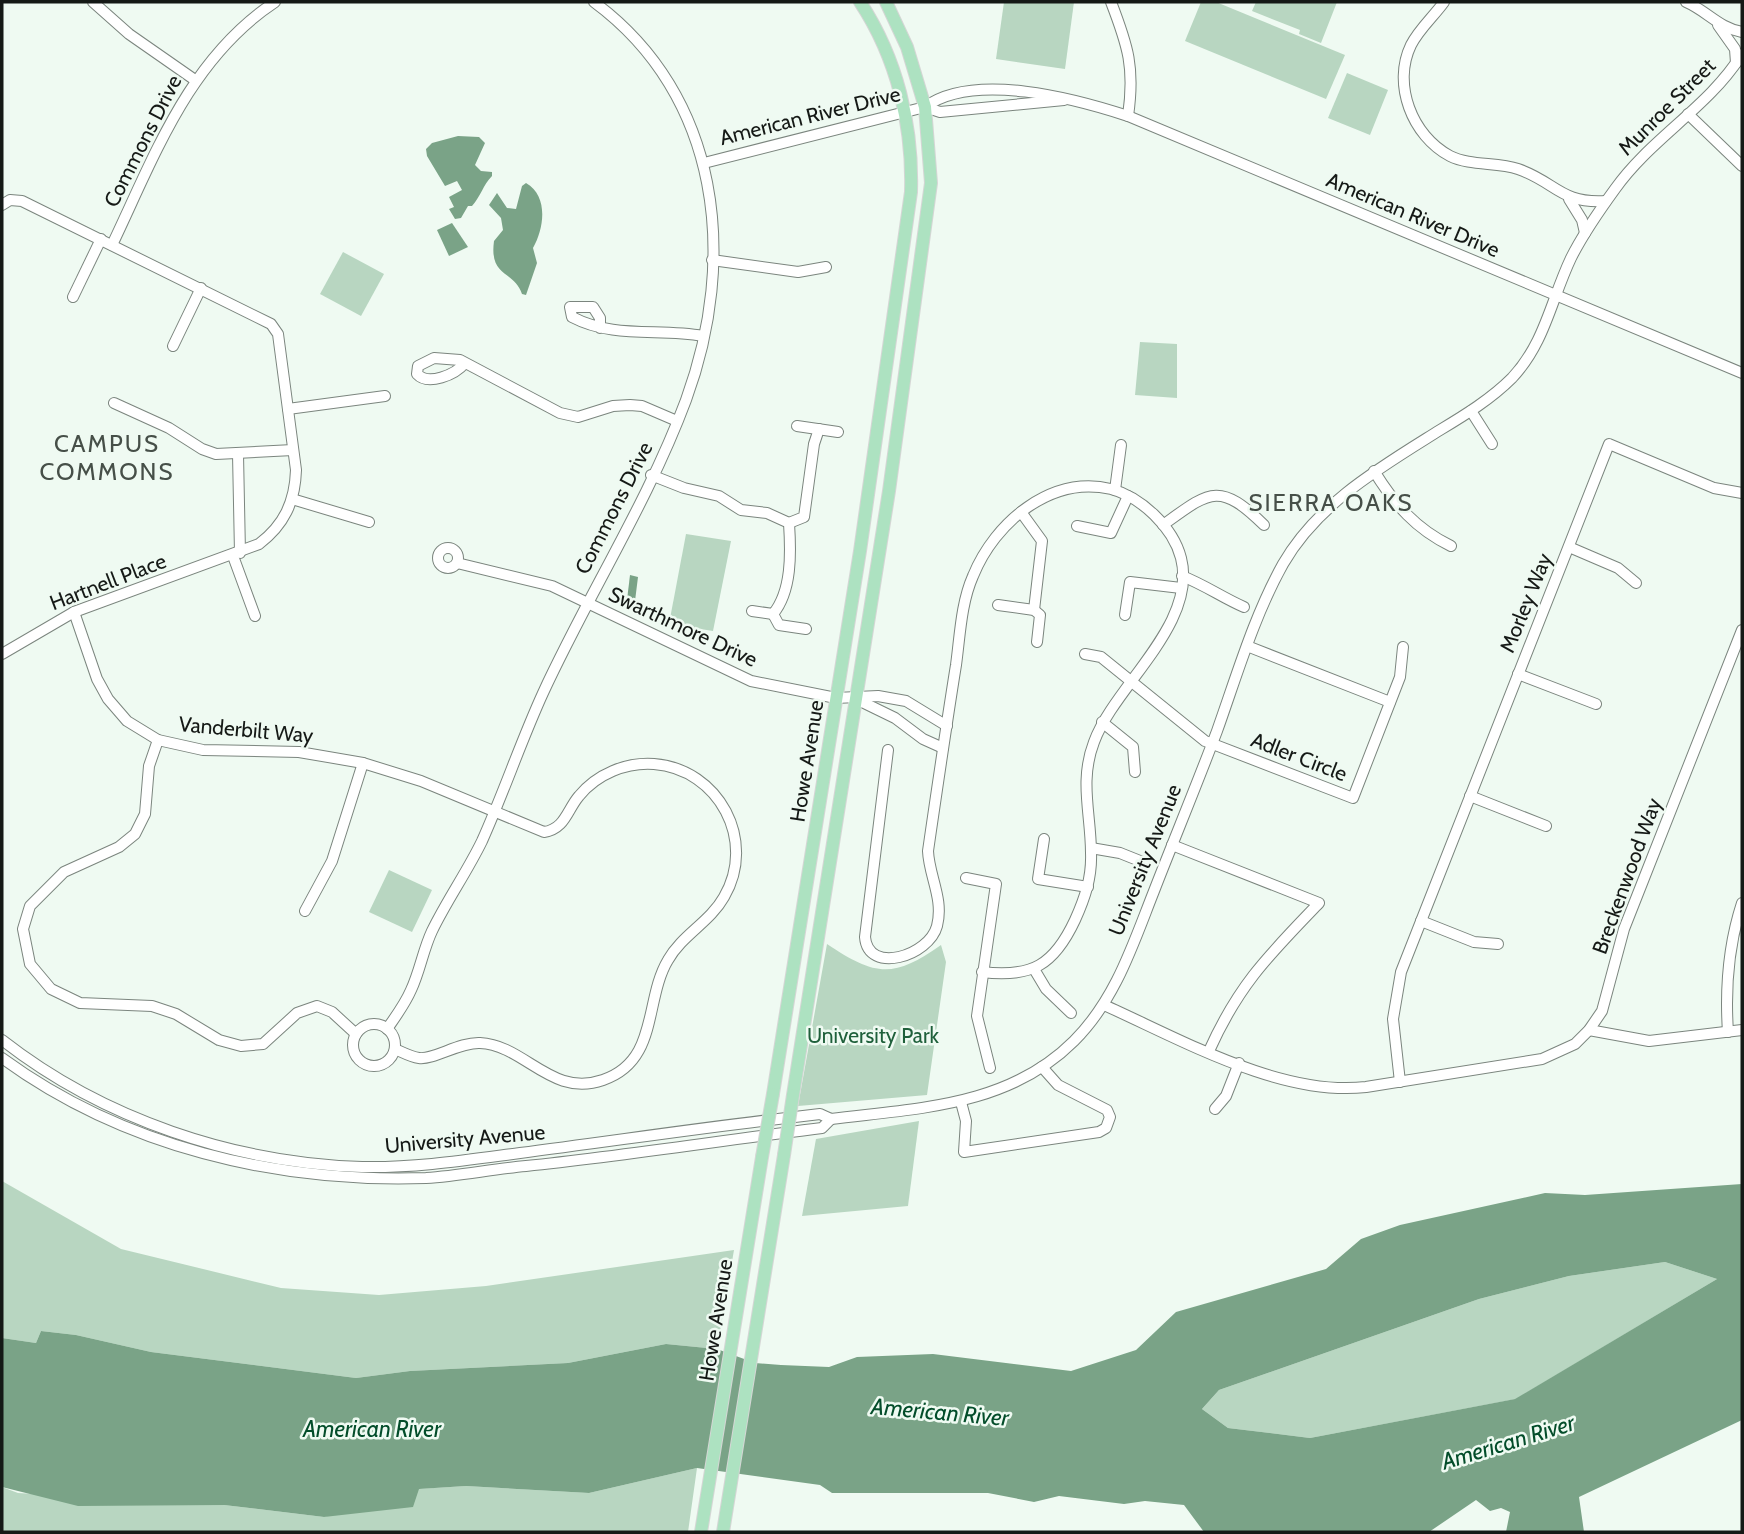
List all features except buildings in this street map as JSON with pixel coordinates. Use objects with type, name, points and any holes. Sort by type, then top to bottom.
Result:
[{"type":"main road","name":"Howe Avenue","points":[[701,1532],[836,698],[911,192],[912,160],[904,112],[887,51],[860,2]]},
{"type":"main road","name":"Howe Avenue","points":[[723,1532],[889,491],[930,183],[925,107],[907,47],[886,2]]},
{"type":"street","points":[[93,2],[129,34],[195,80]]},
{"type":"street","name":"Commons Drive","points":[[73,298],[195,80],[228,40],[275,2]]},
{"type":"street","name":"Commons Drive","points":[[387,1028],[405,1004],[433,930],[494,813],[539,701],[677,421],[703,336],[712,260],[710,205],[704,163],[688,116],[660,67],[630,31],[594,2]]},
{"type":"street","points":[[1111,2],[1130,60],[1133,82],[1128,116]]},
{"type":"street","points":[[1444,2],[1412,44],[1405,63],[1405,94],[1415,119],[1431,142],[1451,157],[1516,168],[1539,178],[1569,199],[1582,219],[1585,233]]},
{"type":"street","points":[[1686,2],[1697,6],[1718,25],[1739,59]]},
{"type":"street","points":[[1718,25],[1742,32]]},
{"type":"street","name":"Munroe Street","points":[[1556,296],[1585,233],[1606,201],[1648,148],[1688,114],[1739,59]]},
{"type":"street","name":"American River Drive","points":[[704,163],[925,107],[937,98],[986,91],[1026,90],[1050,93],[1066,100],[1128,116],[1742,373]]},
{"type":"street","points":[[1688,114],[1742,166]]},
{"type":"street","points":[[1569,199],[1606,201]]},
{"type":"street","name":"Hartnell Place","points":[[2,205],[10,200],[22,201],[265,320],[276,329],[296,470],[292,499],[284,519],[270,536],[237,555],[74,612],[2,654]]},
{"type":"street","points":[[712,260],[798,272],[826,267]]},
{"type":"street","points":[[173,346],[201,288]]},
{"type":"street","name":"University Avenue","points":[[2,1040],[65,1084],[124,1113],[225,1148],[304,1163],[363,1167],[458,1163],[820,1114],[831,1119],[961,1102],[1000,1090],[1042,1067],[1073,1042],[1104,1005],[1124,967],[1212,744],[1247,646],[1273,583],[1292,549],[1326,510],[1374,471],[1471,411],[1512,377],[1535,349],[1556,296]]},
{"type":"street","points":[[600,328],[632,333],[654,331],[703,336]]},
{"type":"street","points":[[465,363],[559,413],[578,418],[613,406],[630,405],[642,406],[677,421]]},
{"type":"street","points":[[288,409],[385,396]]},
{"type":"street","points":[[114,403],[169,428],[202,449],[216,454],[293,450]]},
{"type":"street","points":[[1471,411],[1492,444]]},
{"type":"street","points":[[797,426],[838,432]]},
{"type":"street","points":[[652,475],[681,487],[719,496],[741,510],[766,513],[789,523],[804,517],[814,444],[819,429]]},
{"type":"street","name":"Morley Way","points":[[1400,1082],[1394,1036],[1394,1007],[1401,972],[1609,444],[1714,488],[1742,493]]},
{"type":"street","points":[[1115,491],[1121,445]]},
{"type":"street","points":[[238,454],[237,555],[255,616]]},
{"type":"street","points":[[1374,471],[1391,499],[1406,516],[1423,531],[1451,546]]},
{"type":"street","points":[[888,750],[865,937],[866,946],[872,953],[887,958],[918,951],[931,939],[937,925],[937,887],[928,850],[964,611],[972,577],[988,547],[1021,512],[1042,498],[1071,488],[1087,486],[1128,496],[1145,506],[1163,525],[1181,555],[1181,588],[1168,626],[1102,722],[1091,748],[1085,785],[1091,848],[1088,887],[1061,946],[1034,969],[1016,974],[982,972]]},
{"type":"street","points":[[1163,525],[1196,501],[1212,495],[1239,501],[1264,525]]},
{"type":"street","points":[[1077,526],[1111,533],[1128,496]]},
{"type":"street","points":[[292,499],[369,522]]},
{"type":"street","points":[[1021,512],[1042,541],[1034,610]]},
{"type":"street","points":[[773,614],[782,603],[791,550],[789,523]]},
{"type":"street","name":"Morley Way","points":[[1569,547],[1618,568],[1636,583]]},
{"type":"street","name":"Swarthmore Drive","points":[[457,563],[543,584],[751,681],[836,698],[878,696],[906,701],[947,726]]},
{"type":"street","points":[[1182,576],[1214,588],[1224,598],[1244,607]]},
{"type":"street","points":[[1125,615],[1130,582],[1181,588]]},
{"type":"street","points":[[998,605],[1034,610],[1040,615],[1037,642]]},
{"type":"street","points":[[752,611],[773,614]]},
{"type":"street","name":"Vanderbilt Way","points":[[74,612],[97,679],[108,699],[127,721],[158,740],[203,750],[299,752],[363,763],[421,782],[537,831],[548,832],[562,824],[580,795],[608,773],[636,764],[667,765],[703,783],[722,803],[736,841],[733,879],[717,909],[685,937],[669,958],[656,986],[645,1040],[635,1055],[610,1078],[589,1083],[558,1080],[489,1044],[459,1045],[423,1058],[395,1049]]},
{"type":"street","points":[[773,614],[779,625],[806,629]]},
{"type":"street","name":"Breckenwood Way","points":[[1104,1005],[1209,1052],[1312,1086],[1356,1088],[1400,1082],[1542,1059],[1565,1050],[1589,1030],[1606,999],[1624,929],[1742,630]]},
{"type":"street","points":[[1247,646],[1390,702]]},
{"type":"street","name":"Adler Circle","points":[[1212,744],[1353,798],[1403,664],[1403,647]]},
{"type":"street","points":[[1085,654],[1101,657],[1193,733],[1212,744]]},
{"type":"street","name":"Morley Way","points":[[1518,674],[1596,704]]},
{"type":"street","points":[[856,699],[895,718],[923,739],[943,748]]},
{"type":"street","points":[[1102,722],[1133,747],[1135,772]]},
{"type":"street","points":[[158,740],[149,766],[145,814],[135,834],[119,847],[64,872],[30,906],[23,929],[30,964],[51,989],[80,1003],[131,1003],[152,1006],[177,1014],[219,1040],[241,1046],[263,1044],[298,1013],[317,1006],[332,1012],[356,1034]]},
{"type":"street","points":[[305,911],[332,861],[363,763]]},
{"type":"street","points":[[1470,796],[1546,825]]},
{"type":"street","points":[[1044,839],[1038,879],[1088,887]]},
{"type":"street","points":[[1172,845],[1319,903],[1245,983],[1224,1017],[1209,1052]]},
{"type":"street","points":[[1091,848],[1120,853],[1144,863]]},
{"type":"street","points":[[966,878],[996,884],[977,1016],[990,1068]]},
{"type":"street","points":[[1728,1032],[1727,979],[1732,941],[1742,903]]},
{"type":"street","points":[[1421,921],[1474,942],[1498,944]]},
{"type":"street","points":[[1034,969],[1046,989],[1071,1013]]},
{"type":"street","points":[[370,1024],[387,1028],[394,1038],[395,1049],[387,1061],[373,1066],[360,1061],[353,1048],[356,1034],[370,1024]]},
{"type":"street","points":[[1589,1030],[1624,1039],[1649,1041],[1742,1030]]},
{"type":"street","name":"University Avenue","points":[[2,1058],[85,1109],[180,1147],[246,1164],[314,1173],[438,1177],[775,1135],[821,1128],[831,1119]]},
{"type":"street","points":[[1214,1109],[1226,1096],[1239,1063]]},
{"type":"street","points":[[961,1102],[966,1121],[964,1152],[1099,1132],[1106,1128],[1110,1117],[1107,1110],[1058,1085],[1042,1067]]},
{"type":"green space","points":[[1004,2],[1074,2],[1065,69],[996,59]]},
{"type":"green space","points":[[1201,2],[1216,2],[1345,55],[1326,99],[1185,41]]},
{"type":"green space","points":[[1256,2],[1337,2],[1321,43],[1299,34],[1300,30],[1252,11]]},
{"type":"green space","points":[[1347,73],[1388,90],[1370,135],[1328,118]]},
{"type":"green space","points":[[343,252],[384,274],[361,316],[320,294]]},
{"type":"green space","points":[[1140,342],[1177,344],[1177,398],[1135,395]]},
{"type":"green space","points":[[686,534],[731,541],[713,631],[669,624]]},
{"type":"green space","points":[[389,870],[432,890],[412,932],[369,912]]},
{"type":"green space","name":"University Park","points":[[827,944],[858,962],[884,969],[910,964],[941,945],[946,962],[927,1095],[798,1106]]},
{"type":"green space","points":[[919,1121],[908,1206],[802,1216],[816,1139]]},
{"type":"green space","points":[[2,1181],[121,1249],[281,1288],[379,1295],[486,1286],[734,1250],[717,1349],[666,1344],[568,1363],[410,1371],[356,1378],[151,1352],[76,1335],[41,1331],[36,1343],[2,1338]]},
{"type":"green space","points":[[1665,1262],[1717,1279],[1516,1399],[1310,1438],[1228,1428],[1202,1409],[1219,1390],[1479,1299],[1569,1276]]},
{"type":"green space","points":[[697,1468],[688,1532],[2,1532],[2,1487],[18,1493],[224,1505],[324,1517],[418,1489],[466,1486],[589,1493]]},
{"type":"water","points":[[458,136],[479,137],[485,143],[475,165],[481,171],[492,172],[492,176],[472,206],[468,206],[461,218],[455,219],[449,209],[454,207],[449,197],[462,190],[457,181],[445,186],[427,156],[426,149],[432,143]]},
{"type":"water","points":[[526,183],[538,196],[542,223],[533,248],[537,263],[526,295],[522,294],[514,281],[495,262],[494,241],[503,230],[501,218],[489,205],[497,193],[507,208],[516,209],[522,186]]},
{"type":"water","points":[[452,223],[468,247],[449,256],[437,230]]},
{"type":"water","points":[[630,575],[638,577],[635,601],[627,600]]},
{"type":"water","name":"American River","points":[[1742,1184],[1742,1420],[1579,1497],[1584,1532],[1506,1532],[1510,1512],[1501,1508],[1490,1511],[1476,1500],[1429,1532],[1204,1532],[1184,1505],[1145,1501],[1124,1504],[1059,1496],[1034,1502],[988,1493],[832,1493],[820,1485],[697,1468],[589,1493],[466,1486],[419,1489],[413,1507],[324,1517],[224,1505],[78,1506],[2,1487],[2,1338],[36,1343],[41,1331],[76,1335],[151,1352],[356,1378],[410,1371],[568,1363],[666,1344],[717,1349],[755,1363],[781,1365],[829,1367],[857,1357],[933,1354],[1071,1371],[1136,1350],[1176,1312],[1326,1269],[1361,1239],[1400,1225],[1545,1193],[1585,1195]],"holes":[[[1665,1262],[1717,1279],[1515,1399],[1310,1438],[1228,1428],[1202,1409],[1219,1390],[1479,1299],[1569,1276]]]},
{"type":"district","name":"CAMPUS COMMONS","points":[[107,458]]},
{"type":"district","name":"SIERRA OAKS","points":[[1331,503]]}]
